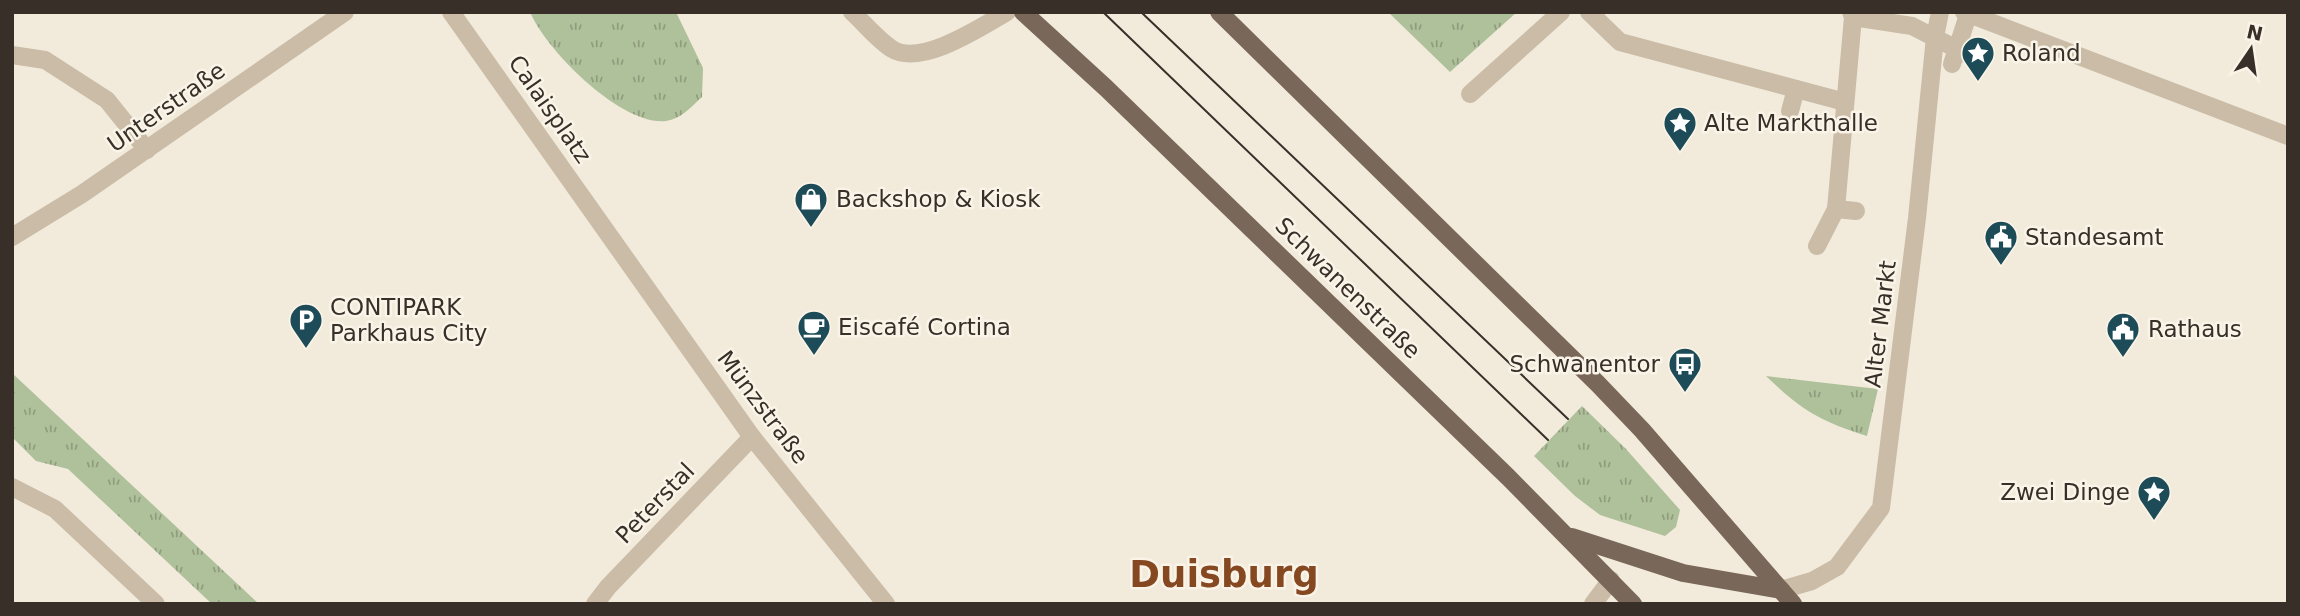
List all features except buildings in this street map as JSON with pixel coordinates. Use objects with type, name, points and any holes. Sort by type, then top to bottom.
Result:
[{"type":"main road","name":"Schwanenstraße","points":[[1023,12],[1106,88],[1569,536],[1633,604]]},
{"type":"main road","points":[[1219,12],[1598,384],[1642,430],[1793,604]]},
{"type":"main road","points":[[1569,536],[1683,573],[1781,590]]},
{"type":"street","name":"Unterstraße","points":[[12,237],[147,150],[345,12]]},
{"type":"street","name":"Calaisplatz","points":[[451,12],[608,234]]},
{"type":"street","points":[[852,12],[894,51],[920,54],[952,43],[1007,12]]},
{"type":"street","points":[[1470,94],[1561,12]]},
{"type":"street","points":[[1590,12],[1620,42],[1845,102]]},
{"type":"street","name":"Alter Markt","points":[[1781,590],[1812,580],[1837,567],[1881,508],[1940,12]]},
{"type":"street","points":[[1954,57],[1967,13],[2288,136]]},
{"type":"street","points":[[1817,246],[1836,209],[1852,14],[1912,26],[1935,37],[1954,57],[1980,61]]},
{"type":"street","points":[[12,55],[45,60],[107,100],[147,150]]},
{"type":"street","points":[[1790,111],[1796,89]]},
{"type":"street","points":[[1836,209],[1856,211]]},
{"type":"street","name":"Münzstraße","points":[[608,234],[752,437],[887,604]]},
{"type":"street","name":"Peterstal","points":[[595,604],[608,587],[752,437]]},
{"type":"street","points":[[12,487],[55,509],[156,604]]},
{"type":"street","points":[[1593,604],[1611,580]]},
{"type":"green space","points":[[530,12],[676,12],[703,68],[702,97],[681,115],[666,121],[648,119],[628,111],[607,99],[568,65]]},
{"type":"green space","points":[[1388,12],[1517,12],[1450,72]]},
{"type":"green space","points":[[12,373],[259,604],[212,604],[68,469],[36,461],[12,437]]},
{"type":"green space","points":[[1766,376],[1878,389],[1867,436],[1812,414]]},
{"type":"green space","points":[[1582,406],[1626,449],[1680,510],[1676,527],[1665,536],[1600,515],[1575,496],[1534,456]]},
{"type":"tram line","points":[[1103,12],[1548,440]]},
{"type":"tram line","points":[[1141,12],[1568,419]]},
{"type":"place","name":"Roland","points":[[1978,83]]},
{"type":"place","name":"Alte Markthalle","points":[[1680,153]]},
{"type":"place","name":"Backshop & Kiosk","points":[[811,229]]},
{"type":"place","name":"Standesamt","points":[[2001,267]]},
{"type":"place","name":"CONTIPARK Parkhaus City","points":[[306,350]]},
{"type":"place","name":"Eiscafé Cortina","points":[[814,357]]},
{"type":"place","name":"Rathaus","points":[[2123,359]]},
{"type":"place","name":"Schwanentor","points":[[1685,394]]},
{"type":"place","name":"Zwei Dinge","points":[[2154,522]]},
{"type":"district","name":"Duisburg","points":[[1224,574]]}]
